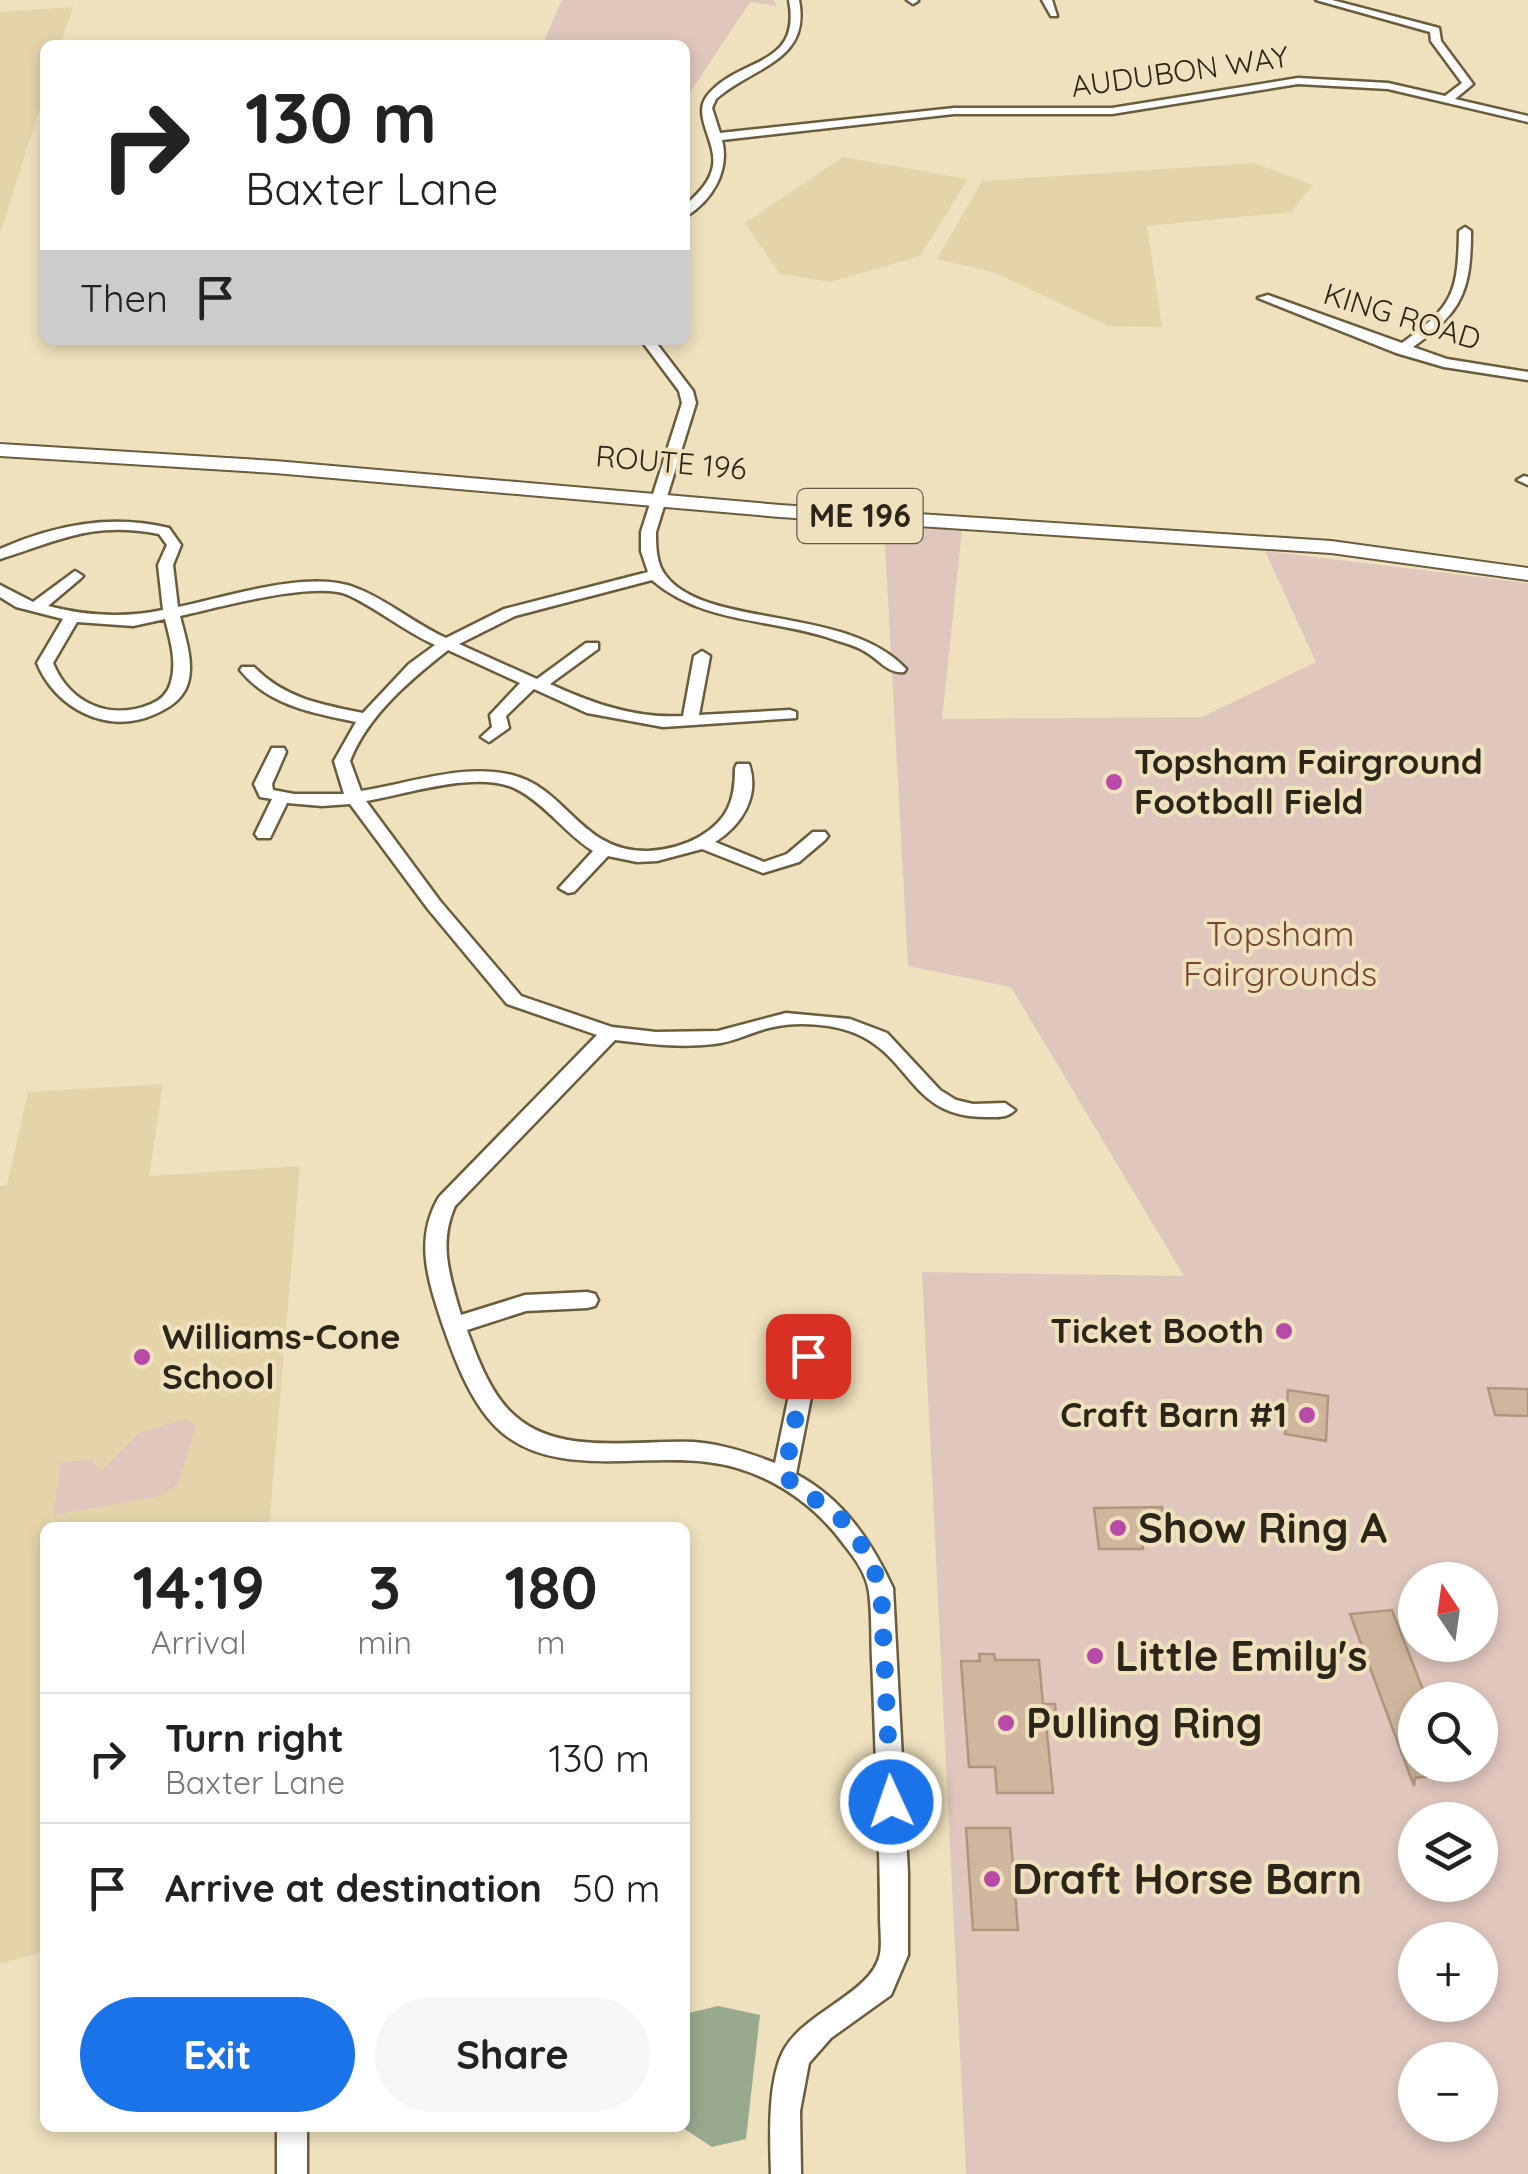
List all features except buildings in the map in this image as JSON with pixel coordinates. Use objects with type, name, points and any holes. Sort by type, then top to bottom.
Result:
[{"type":"highway","name":"ROUTE 196","points":[[0,450],[275,467],[1364,550],[1528,574]]},
{"type":"street","points":[[690,207],[720,174],[722,151],[706,106],[718,92],[782,53],[797,31],[794,0]]},
{"type":"street","points":[[1047,0],[1054,14]]},
{"type":"street","points":[[1321,0],[1435,30],[1436,41],[1468,84],[1449,98]]},
{"type":"street","name":"AUDUBON WAY","points":[[717,137],[954,110],[1112,112],[1298,81],[1367,84],[1449,98],[1528,119]]},
{"type":"street","points":[[1402,350],[1446,318],[1466,283],[1465,231]]},
{"type":"street","name":"KING ROAD","points":[[1264,298],[1444,363],[1528,376]]},
{"type":"street","points":[[651,345],[686,391],[689,403],[659,497],[648,551],[656,576],[686,599],[721,612],[818,627],[864,642],[898,669]]},
{"type":"street","points":[[0,555],[28,541],[108,523],[164,531],[174,545],[164,558],[162,572],[182,648],[178,686],[171,700],[155,712],[126,718],[96,715],[51,680],[45,663],[72,617]]},
{"type":"street","points":[[36,608],[75,576]]},
{"type":"street","points":[[656,576],[531,604],[494,616],[446,641],[408,672],[367,719],[342,761],[354,796],[434,905],[514,1000],[610,1033],[672,1040],[732,1035],[774,1020],[820,1020],[864,1029],[894,1052],[917,1084],[943,1103],[975,1113],[1004,1110]]},
{"type":"street","points":[[0,590],[16,601],[72,617],[133,620],[173,616],[288,589],[332,586],[352,591],[398,621],[593,710],[663,722],[790,715]]},
{"type":"street","points":[[0,613],[16,601]]},
{"type":"street","points":[[490,738],[501,728],[498,716],[513,698],[592,646]]},
{"type":"street","points":[[690,720],[702,656]]},
{"type":"street","points":[[248,670],[261,686],[303,705],[367,719]]},
{"type":"street","points":[[278,752],[263,784],[266,793],[281,798],[354,796],[467,779],[513,780],[529,787],[604,850],[651,855],[704,844],[729,823],[742,802],[743,768]]},
{"type":"street","points":[[264,834],[281,798]]},
{"type":"street","points":[[704,844],[763,868],[794,858],[819,836]]},
{"type":"street","points":[[568,888],[604,850]]},
{"type":"street","points":[[610,1033],[446,1202],[433,1227],[433,1256],[454,1326],[504,1420],[552,1446],[585,1451],[717,1454],[784,1476],[845,1522],[867,1553],[881,1588],[894,1872],[891,1968],[881,1985],[821,2028],[796,2056],[785,2110],[786,2174]]},
{"type":"street","points":[[454,1326],[525,1303],[587,1300]]},
{"type":"street","points":[[784,1476],[808,1356]]},
{"type":"street","points":[[292,2132],[292,2174]]},
{"type":"shaded area","points":[[73,7],[62,40],[40,40],[40,109],[0,233],[0,12]]},
{"type":"shaded area","points":[[843,157],[968,179],[920,256],[830,282],[780,274],[745,223]]},
{"type":"shaded area","points":[[1255,163],[1313,185],[1291,212],[1147,226],[1162,327],[1109,326],[993,272],[937,259],[982,181]]},
{"type":"shaded area","name":"Williams-Cone School","points":[[163,1084],[149,1176],[300,1166],[269,1522],[40,1522],[40,1952],[0,1964],[0,1186],[7,1185],[28,1092]]},
{"type":"shaded area","points":[[718,2006],[760,2015],[746,2139],[712,2147],[689,2132],[690,2013]]},
{"type":"green space","points":[[562,0],[774,0],[776,6],[750,2],[690,92],[690,40],[544,40]]},
{"type":"green space","name":"Topsham Fairgrounds","points":[[884,526],[962,531],[942,719],[1202,717],[1316,662],[1265,551],[1528,583],[1528,2174],[966,2174],[922,1272],[1184,1276],[1011,987],[908,966]]},
{"type":"green space","points":[[186,1419],[196,1426],[178,1485],[157,1497],[53,1515],[61,1462],[91,1460],[101,1471],[140,1432]]},
{"type":"place","name":"Topsham Fairground Football Field","points":[[1114,782]]},
{"type":"place","name":"Ticket Booth","points":[[1284,1331]]},
{"type":"place","name":"Williams-Cone School","points":[[142,1357]]},
{"type":"place","name":"Craft Barn #1","points":[[1307,1415]]},
{"type":"place","name":"Show Ring A","points":[[1118,1528]]},
{"type":"place","name":"Little Emily's","points":[[1095,1656]]},
{"type":"place","name":"Pulling Ring","points":[[1006,1723]]},
{"type":"place","name":"Draft Horse Barn","points":[[992,1879]]},
{"type":"route","points":[[808,1356],[802,1402],[784,1476],[845,1522],[867,1553],[881,1588],[891,1802]]}]
